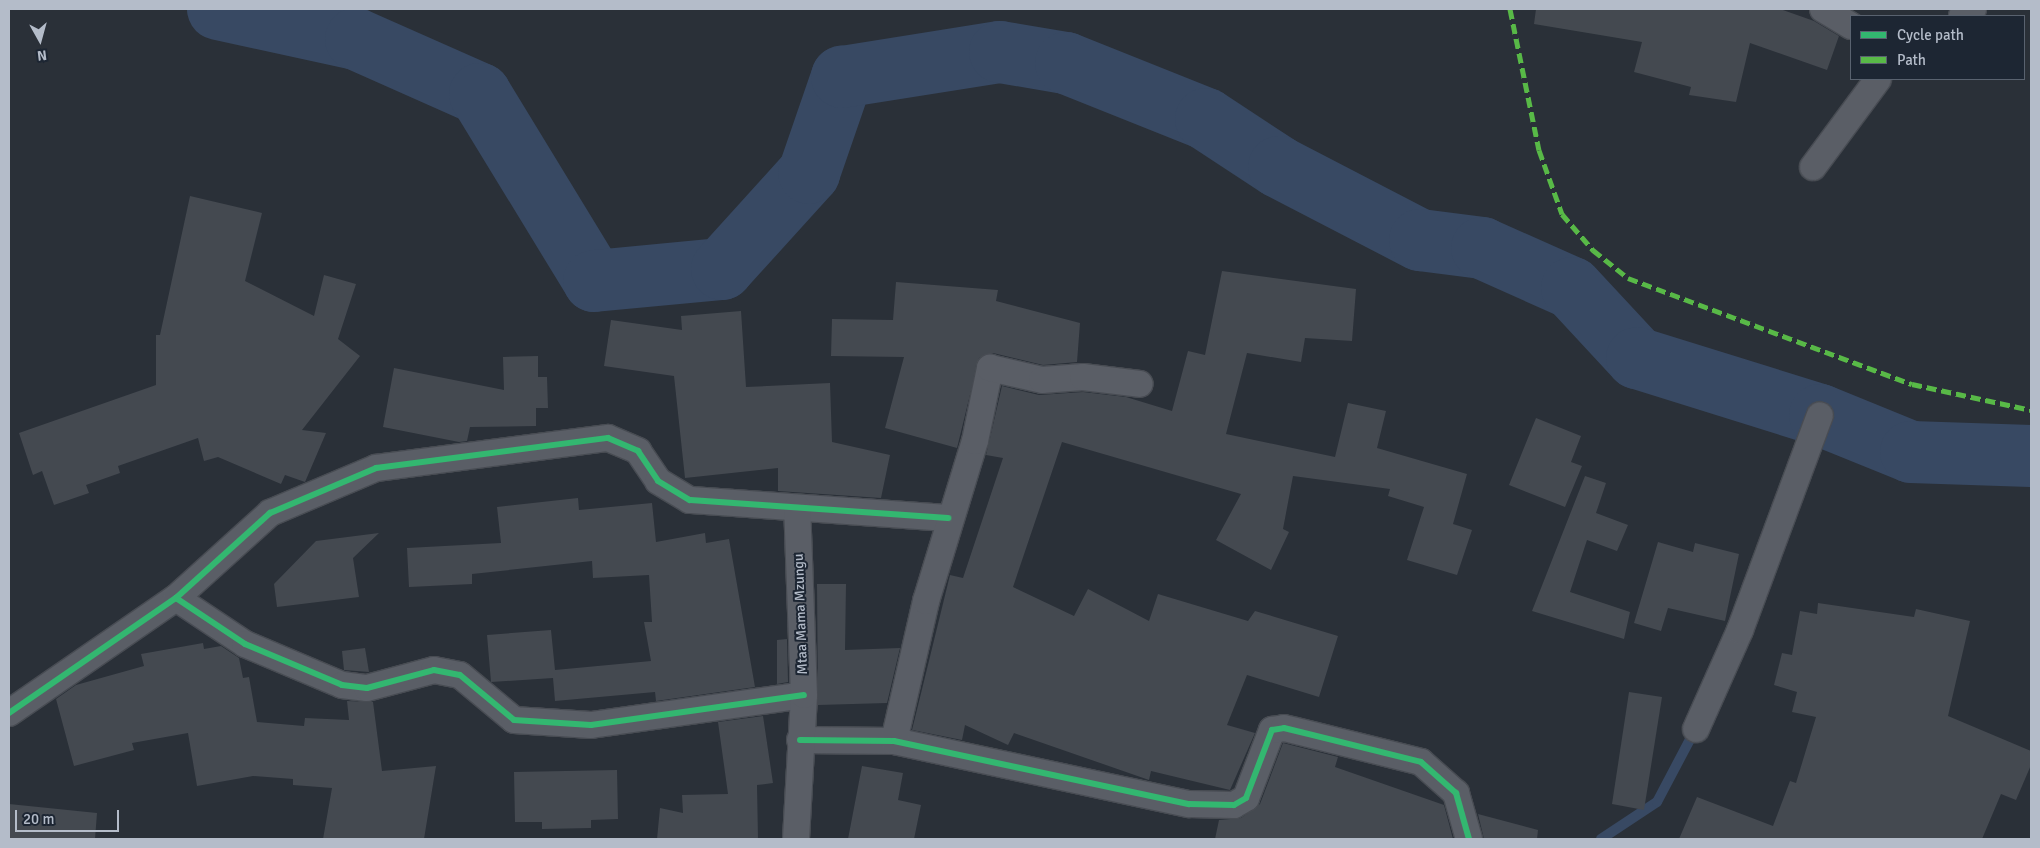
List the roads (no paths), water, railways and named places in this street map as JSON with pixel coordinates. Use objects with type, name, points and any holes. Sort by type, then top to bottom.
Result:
[{"type":"street","points":[[1823,9],[1850,25]]},
{"type":"street","points":[[1813,167],[1877,80]]},
{"type":"street","points":[[894,741],[948,518],[974,441],[990,368],[1042,380],[1083,377],[1140,384]]},
{"type":"street","points":[[1696,729],[1740,630],[1820,415]]},
{"type":"street","points":[[9,713],[176,598],[270,513],[376,468],[608,438],[638,451],[658,481],[690,500],[797,508],[870,509],[948,518]]},
{"type":"street","name":"Mtaa Mama Mzungu","points":[[796,839],[804,695],[797,508]]},
{"type":"street","points":[[176,598],[244,644],[342,685],[367,688],[434,670],[460,676],[514,720],[591,725],[804,695]]},
{"type":"street","points":[[800,740],[894,741],[1189,804],[1234,805],[1246,798],[1272,730],[1284,728],[1421,762],[1456,793],[1469,839]]},
{"type":"waterway","points":[[218,9],[356,39],[480,94],[594,281],[722,269],[809,173],[842,77],[1000,52],[1066,63],[1206,119],[1279,167],[1420,240],[1482,248],[1572,288],[1637,358],[1820,415],[1911,452],[2031,456]]},
{"type":"waterway","points":[[1601,839],[1657,802],[1695,730]]}]
